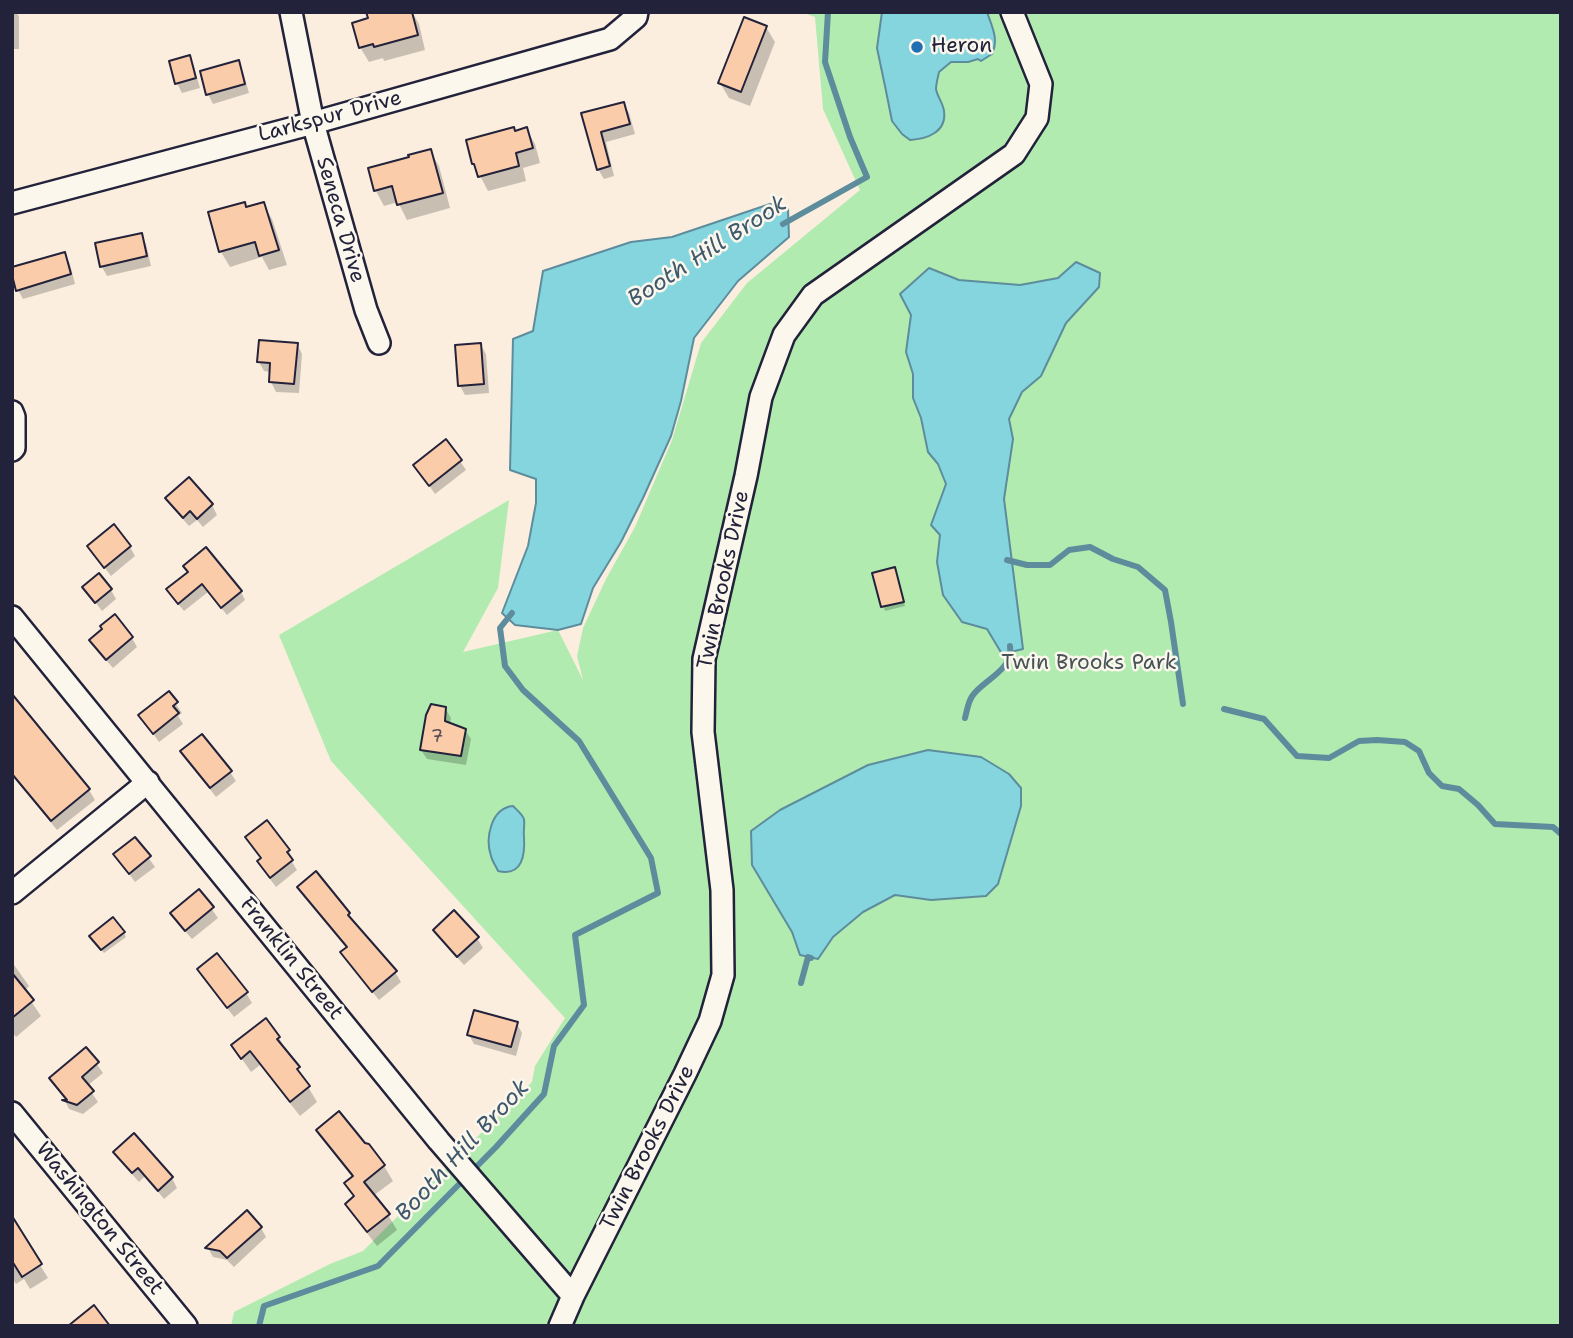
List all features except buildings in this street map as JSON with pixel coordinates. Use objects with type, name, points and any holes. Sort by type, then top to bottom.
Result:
[{"type":"street","name":"Seneca Drive","points":[[291,12],[313,123],[366,310],[379,343]]},
{"type":"street","name":"Larkspur Drive","points":[[12,203],[313,123],[610,39],[636,17],[637,12]]},
{"type":"street","name":"Twin Brooks Drive","points":[[560,1326],[710,1021],[723,975],[722,890],[703,733],[704,659],[761,397],[784,335],[813,295],[1014,154],[1037,118],[1041,84],[1012,12]]},
{"type":"street","points":[[12,412],[12,450]]},
{"type":"street","name":"Franklin Street","points":[[12,617],[439,1142],[573,1296]]},
{"type":"street","points":[[12,893],[148,782]]},
{"type":"street","name":"Washington Street","points":[[12,1113],[186,1326]]},
{"type":"green space","name":"Twin Brooks Park","points":[[801,12],[1561,12],[1561,1326],[231,1326],[234,1312],[330,1264],[363,1251],[532,1082],[535,1066],[565,1018],[331,761],[279,635],[509,500],[498,588],[463,652],[558,630],[583,680],[577,656],[583,628],[635,527],[672,440],[701,343],[747,283],[860,190],[823,109],[815,17]]},
{"type":"water","points":[[882,12],[987,12],[995,38],[992,54],[981,61],[951,62],[939,72],[936,89],[944,118],[939,129],[929,136],[910,140],[892,121],[877,48]]},
{"type":"water","points":[[770,204],[788,209],[789,237],[738,281],[694,338],[671,436],[621,542],[593,588],[581,624],[558,630],[515,625],[502,613],[528,546],[536,503],[536,479],[510,470],[513,339],[533,331],[543,271],[631,242],[672,237]]},
{"type":"water","points":[[1076,262],[1100,273],[1099,287],[1066,323],[1041,376],[1022,392],[1009,419],[1013,439],[1004,499],[1023,649],[1002,654],[987,629],[962,622],[943,595],[937,562],[940,535],[931,525],[946,484],[938,464],[928,452],[921,418],[913,398],[913,374],[906,352],[911,315],[900,294],[929,268],[959,280],[1020,285],[1058,278]]},
{"type":"water","points":[[928,750],[981,757],[1009,774],[1021,788],[1021,806],[998,884],[986,896],[931,900],[895,895],[863,912],[833,937],[818,959],[800,955],[792,932],[752,865],[751,831],[780,810],[868,765]]},
{"type":"water","points":[[513,806],[524,819],[523,857],[513,871],[498,871],[489,849],[490,833],[499,812]]},
{"type":"waterway","name":"Booth Hill Brook","points":[[783,224],[867,177],[850,137],[825,62],[828,12]]},
{"type":"waterway","points":[[1007,560],[1027,565],[1050,565],[1069,550],[1090,547],[1113,559],[1138,567],[1165,590],[1183,704]]},
{"type":"waterway","name":"Booth Hill Brook","points":[[259,1326],[264,1306],[378,1266],[496,1147],[544,1094],[554,1046],[584,1005],[575,935],[658,893],[651,858],[579,741],[523,690],[505,666],[500,628],[512,613]]},
{"type":"waterway","points":[[965,718],[973,695],[1003,668],[1010,654],[1010,646]]},
{"type":"waterway","name":"Booth Hill Brook","points":[[1224,709],[1264,719],[1297,756],[1329,758],[1359,741],[1405,742],[1419,751],[1429,773],[1442,786],[1459,789],[1495,824],[1553,827],[1561,834]]},
{"type":"waterway","points":[[801,983],[808,957],[811,958]]},
{"type":"place","name":"Heron","points":[[917,47]]}]
